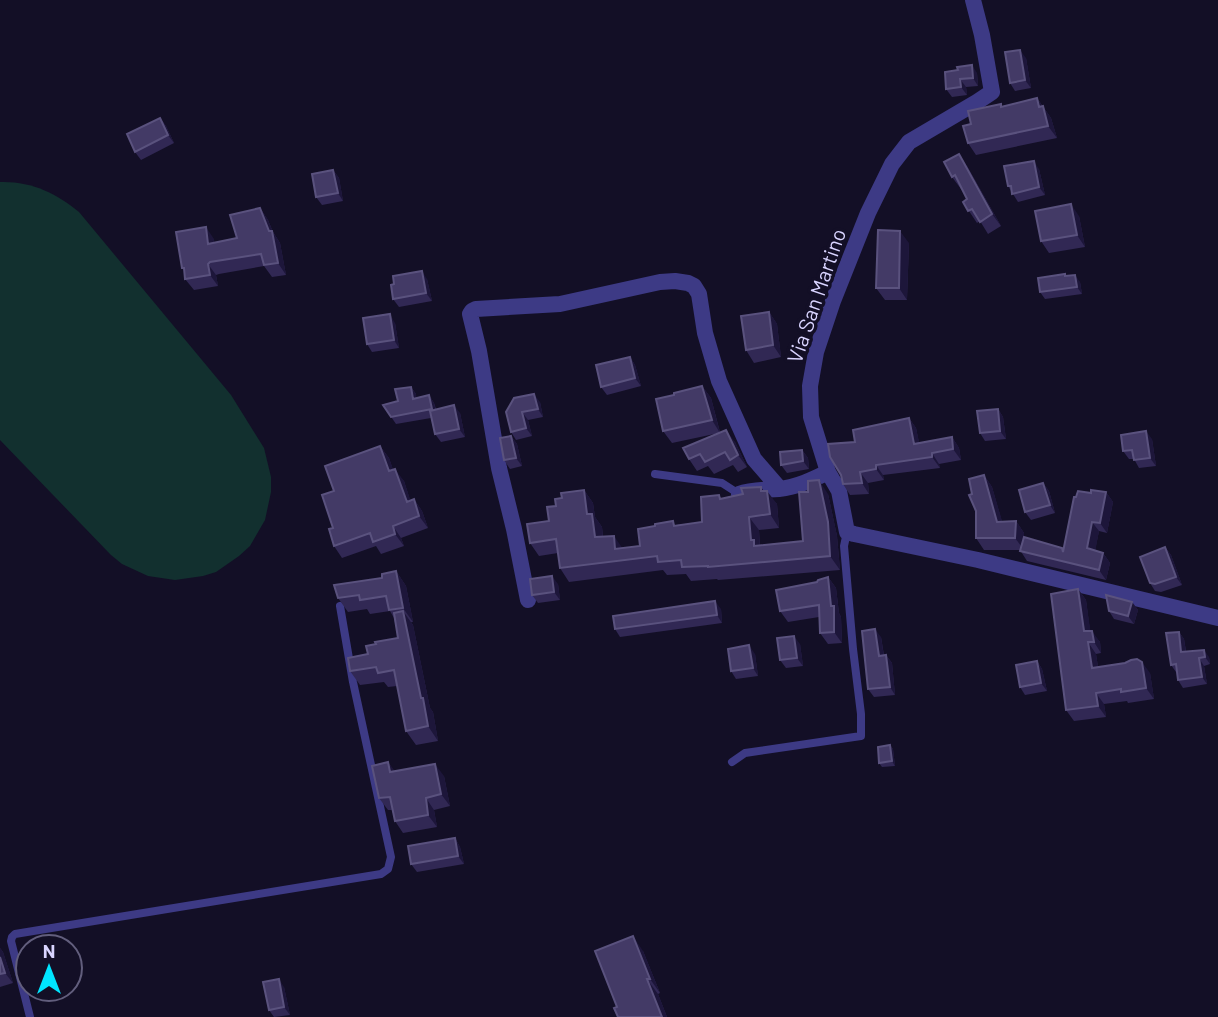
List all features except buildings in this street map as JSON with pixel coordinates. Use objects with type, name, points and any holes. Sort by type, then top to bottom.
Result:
[{"type":"street","name":"Via San Martino","points":[[848,531],[839,491],[828,472],[811,417],[810,386],[816,352],[868,213],[891,164],[909,142],[992,92],[973,0]]},
{"type":"street","points":[[528,600],[499,468],[482,365],[470,314],[472,310],[560,304],[660,282],[675,281],[694,286],[699,295],[705,333],[719,381],[754,459],[780,489]]},
{"type":"street","points":[[739,494],[750,490],[780,489],[803,484],[828,472]]},
{"type":"street","points":[[848,531],[1218,618]]},
{"type":"lane","points":[[655,474],[722,483],[739,494]]},
{"type":"lane","points":[[732,762],[745,753],[862,736],[844,546],[848,531]]},
{"type":"lane","points":[[30,1017],[10,941],[15,934],[381,874],[388,869],[391,857],[353,682],[340,606]]},
{"type":"green space","points":[[0,182],[33,186],[61,199],[79,212],[231,395],[264,448],[271,477],[265,520],[250,546],[216,572],[175,580],[148,576],[122,564],[0,440]]}]
